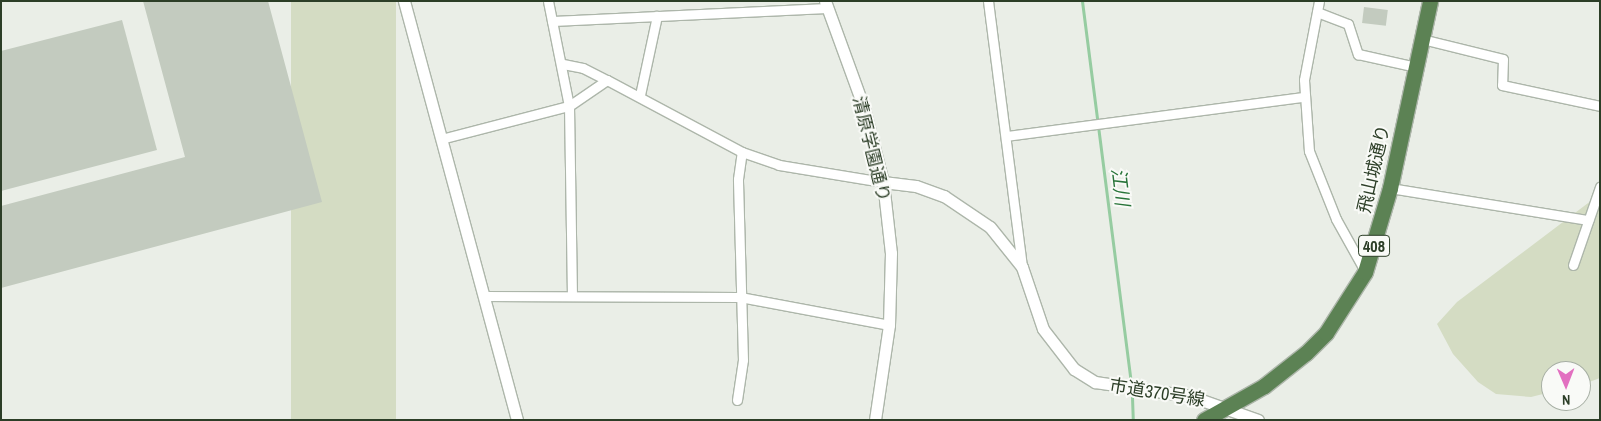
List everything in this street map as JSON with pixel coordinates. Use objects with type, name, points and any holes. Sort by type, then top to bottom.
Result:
[{"type":"highway","name":"飛山城通り","points":[[1204,420],[1264,386],[1306,354],[1330,327],[1365,272],[1390,188],[1430,1]]},
{"type":"street","points":[[404,1],[517,420]]},
{"type":"street","points":[[548,1],[563,64],[569,106],[572,296]]},
{"type":"street","points":[[988,1],[1022,266]]},
{"type":"street","points":[[1319,1],[1304,97],[1309,151],[1317,176],[1365,272]]},
{"type":"street","points":[[552,21],[827,5]]},
{"type":"street","name":"清原学園通り","points":[[827,5],[864,108],[883,182],[891,253],[889,325],[875,420]]},
{"type":"street","points":[[1317,12],[1348,24],[1358,54],[1416,67]]},
{"type":"street","points":[[640,95],[657,16]]},
{"type":"street","points":[[1422,39],[1503,59],[1502,85],[1600,106]]},
{"type":"street","points":[[563,64],[583,68],[640,95],[742,152],[779,165],[883,182]]},
{"type":"street","points":[[441,139],[569,106],[607,80]]},
{"type":"street","points":[[1006,136],[1304,97]]},
{"type":"street","points":[[737,400],[743,360],[738,179],[742,152]]},
{"type":"street","name":"市道370号線","points":[[883,182],[916,186],[970,210],[990,227],[1022,266],[1043,329],[1074,369],[1095,382],[1190,396],[1228,406],[1258,420]]},
{"type":"street","points":[[1573,265],[1600,187]]},
{"type":"street","points":[[1390,188],[1588,220]]},
{"type":"street","points":[[483,296],[740,297],[889,325]]},
{"type":"green space","points":[[291,1],[396,1],[396,420],[291,420]]},
{"type":"green space","points":[[1600,194],[1600,378],[1591,381],[1591,361],[1541,361],[1541,394],[1531,397],[1496,394],[1478,382],[1453,354],[1437,324],[1457,302]]},
{"type":"building","points":[[143,1],[268,1],[322,202],[1,288],[1,206],[185,157]]},
{"type":"building","points":[[1364,7],[1388,10],[1386,26],[1362,23]]},
{"type":"building","points":[[122,20],[157,150],[1,191],[1,51]]},
{"type":"waterway","name":"江川","points":[[1082,1],[1130,377]]},
{"type":"waterway","name":"江川","points":[[1132,397],[1133,420]]}]
